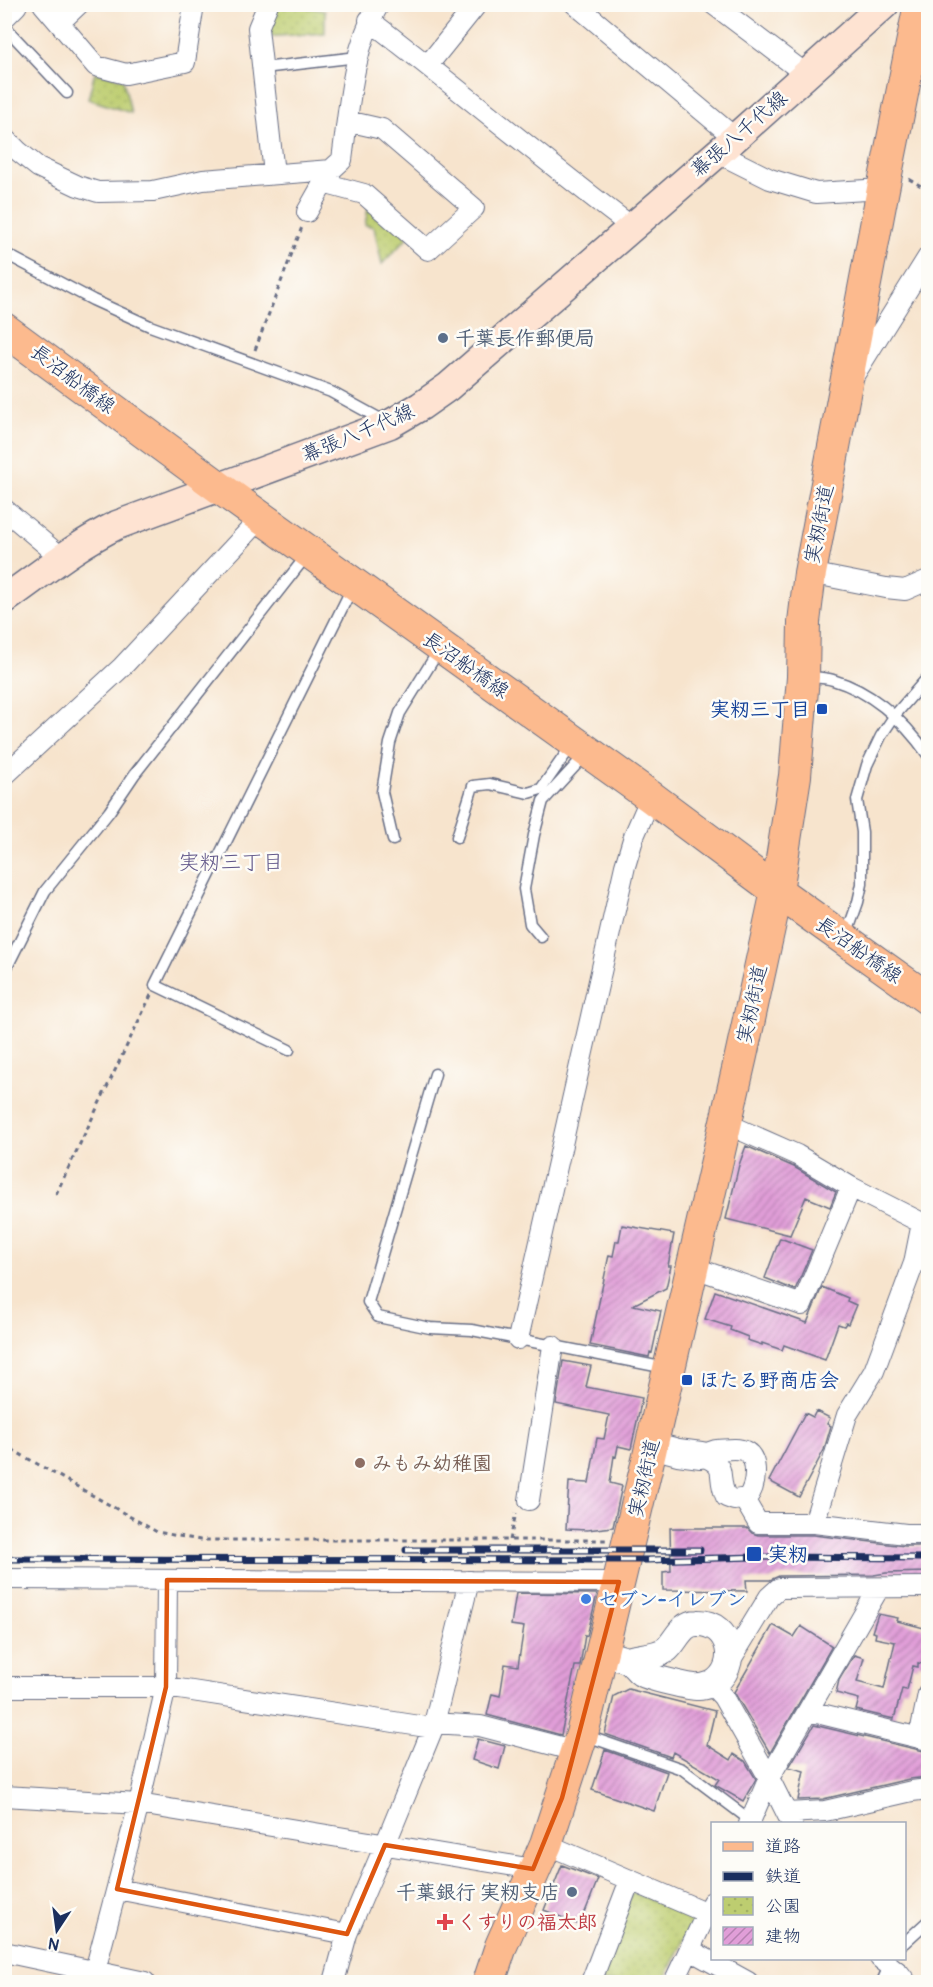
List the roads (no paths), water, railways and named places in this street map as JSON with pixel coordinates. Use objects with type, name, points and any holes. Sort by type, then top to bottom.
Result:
[{"type":"main road","name":"幕張八千代線","points":[[4,600],[98,534],[117,525],[390,424],[421,406],[448,387],[726,146],[885,4]]},
{"type":"main road","name":"実籾街道","points":[[489,1983],[501,1946],[539,1857],[579,1743],[615,1657],[620,1582],[777,891],[795,776],[803,677],[804,622],[810,573],[920,4]]},
{"type":"main road","name":"長沼船橋線","points":[[4,329],[353,585],[651,797],[928,999]]},
{"type":"street","points":[[4,14],[14,4]]},
{"type":"street","points":[[42,4],[96,66],[126,74],[185,63],[194,4]]},
{"type":"street","points":[[60,22],[79,4]]},
{"type":"street","points":[[268,4],[258,28],[274,174]]},
{"type":"street","points":[[428,65],[477,4]]},
{"type":"street","points":[[575,4],[726,146],[770,180],[816,193],[883,189]]},
{"type":"street","points":[[713,4],[807,75]]},
{"type":"street","points":[[308,212],[327,177],[342,160],[358,57],[374,13],[428,65],[632,227]]},
{"type":"street","points":[[4,137],[38,167],[78,186],[98,192],[153,191],[203,180],[274,174],[327,177],[364,194],[428,250],[474,208],[381,129],[347,121]]},
{"type":"street","points":[[844,392],[928,257]]},
{"type":"street","points":[[4,509],[62,558]]},
{"type":"street","points":[[4,776],[122,667],[261,518]]},
{"type":"street","points":[[810,573],[905,590],[928,580]]},
{"type":"street","points":[[518,1339],[625,866],[634,836],[651,797]]},
{"type":"street","points":[[725,1123],[797,1155],[851,1187],[922,1223],[914,1263],[874,1371],[847,1416],[814,1522]]},
{"type":"street","points":[[692,1267],[802,1305],[851,1187]]},
{"type":"street","points":[[529,1500],[553,1346]]},
{"type":"street","points":[[652,1445],[700,1455],[715,1461],[719,1465],[726,1497],[734,1500],[744,1499],[751,1493],[755,1468],[747,1451],[716,1450],[700,1455]]},
{"type":"street","points":[[744,1499],[758,1523],[814,1522],[906,1534],[928,1534]]},
{"type":"street","points":[[4,1579],[620,1582]]},
{"type":"street","points":[[94,1977],[139,1804],[166,1687],[167,1580]]},
{"type":"street","points":[[334,1983],[347,1934],[434,1725],[469,1581]]},
{"type":"street","points":[[615,1657],[642,1674],[699,1688],[711,1684],[720,1677],[778,1588],[928,1587]]},
{"type":"street","points":[[749,1822],[769,1778],[879,1588]]},
{"type":"street","points":[[615,1657],[658,1654],[667,1649],[681,1630],[690,1624],[698,1623],[707,1624],[725,1638],[730,1650],[730,1661]]},
{"type":"street","points":[[711,1684],[723,1697],[790,1818],[928,1789]]},
{"type":"street","points":[[4,1687],[166,1687],[434,1725],[480,1726],[579,1743]]},
{"type":"street","points":[[809,1711],[924,1739],[928,1694]]},
{"type":"street","points":[[4,1796],[139,1804],[385,1845],[539,1857],[630,1880],[710,1907],[674,1983]]},
{"type":"street","points":[[591,1983],[630,1880]]},
{"type":"street","points":[[117,1889],[347,1934]]},
{"type":"street","points":[[690,1950],[748,1983]]},
{"type":"street","points":[[4,1952],[94,1977],[145,1983]]},
{"type":"street","points":[[886,1966],[906,1983]]},
{"type":"lane","points":[[4,26],[67,93]]},
{"type":"lane","points":[[263,68],[358,57]]},
{"type":"lane","points":[[4,253],[93,300],[150,326],[331,392],[390,424]]},
{"type":"lane","points":[[4,973],[45,891],[109,813],[134,775],[309,552]]},
{"type":"lane","points":[[289,1050],[155,986],[353,585]]},
{"type":"lane","points":[[393,840],[382,792],[390,743],[400,713],[441,647]]},
{"type":"lane","points":[[803,677],[832,680],[869,696],[895,715],[928,755]]},
{"type":"lane","points":[[844,939],[862,884],[862,832],[857,800],[867,765],[881,736],[895,715],[928,677]]},
{"type":"lane","points":[[458,837],[474,786],[490,784],[528,793],[541,789],[581,747]]},
{"type":"lane","points":[[542,937],[530,924],[524,889],[534,835],[543,801],[581,747]]},
{"type":"lane","points":[[435,1074],[368,1302],[378,1317],[430,1328],[472,1330],[669,1369]]},
{"type":"lane","points":[[579,1743],[682,1769],[749,1822]]},
{"type":"lane","points":[[906,1941],[928,1921]]},
{"type":"railway","points":[[406,1550],[700,1550]]},
{"type":"railway","points":[[4,1559],[928,1558]]},
{"type":"place","name":"千葉長作郵便局","points":[[443,338]]},
{"type":"place","name":"実籾三丁目","points":[[822,709]]},
{"type":"place","name":"ほたる野商店会","points":[[687,1380]]},
{"type":"place","name":"みもみ幼稚園","points":[[360,1463]]},
{"type":"place","name":"実籾","points":[[754,1554]]},
{"type":"place","name":"セブン-イレブン","points":[[586,1599]]},
{"type":"place","name":"千葉銀行 実籾支店","points":[[572,1892]]},
{"type":"place","name":"くすりの福太郎","points":[[445,1922]]},
{"type":"district","name":"実籾三丁目","points":[[231,862]]}]
